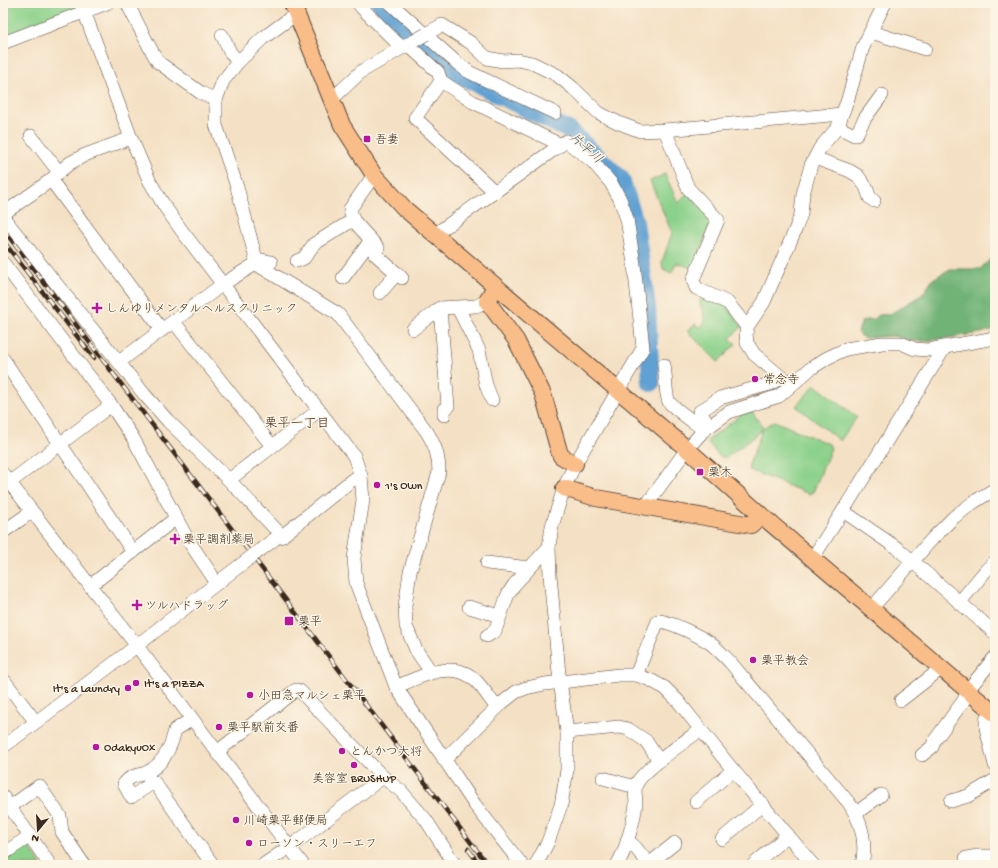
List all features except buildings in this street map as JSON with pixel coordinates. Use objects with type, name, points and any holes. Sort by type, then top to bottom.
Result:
[{"type":"main road","points":[[294,9],[342,125],[374,175],[405,209],[687,449],[812,559],[992,711]]},
{"type":"main road","points":[[495,286],[487,301],[516,340],[543,394],[561,456],[575,464]]},
{"type":"main road","points":[[564,488],[596,498],[751,525],[761,515]]},
{"type":"street","points":[[3,43],[83,7],[107,3]]},
{"type":"street","points":[[127,3],[158,62],[201,93],[216,100]]},
{"type":"street","points":[[358,3],[362,8],[407,44],[440,77],[470,91],[592,161],[611,183],[620,199],[627,219],[634,264],[643,348],[575,464],[564,488],[552,526],[549,547],[551,591],[567,732],[567,770],[561,805],[548,842],[536,865]]},
{"type":"street","points":[[390,3],[453,60],[469,72],[555,114]]},
{"type":"street","points":[[787,380],[754,354],[747,343],[747,327],[764,302],[796,228],[802,214],[803,194],[811,165],[820,148],[838,127],[863,47],[886,3]]},
{"type":"street","points":[[83,7],[131,138],[150,182],[165,207],[354,456],[361,476],[363,500],[354,558],[356,583],[396,687],[475,805],[522,865]]},
{"type":"street","points":[[294,9],[238,62],[223,81],[216,100],[216,125],[237,187],[258,263],[261,267],[338,314],[427,432],[435,445],[439,462],[439,472],[410,572],[405,606],[406,626],[416,650],[431,672]]},
{"type":"street","points":[[332,100],[362,71],[442,25],[470,43],[487,58],[503,61],[518,60],[532,64],[557,75],[599,113],[640,131],[842,114]]},
{"type":"street","points":[[871,32],[926,49]]},
{"type":"street","points":[[222,36],[230,52],[238,62]]},
{"type":"street","points":[[440,77],[415,118],[494,192]]},
{"type":"street","points":[[838,127],[856,135],[865,118],[882,95]]},
{"type":"street","points":[[665,130],[688,188],[718,220],[693,280],[696,288],[728,303],[747,327]]},
{"type":"street","points":[[31,136],[55,176],[162,330]]},
{"type":"street","points":[[131,138],[70,162],[55,176],[3,215],[144,394],[168,421],[229,480],[279,537]]},
{"type":"street","points":[[434,235],[563,143]]},
{"type":"street","points":[[815,158],[850,171],[858,176],[866,187],[870,198],[874,201]]},
{"type":"street","points":[[374,175],[350,209],[353,220],[378,248],[375,254],[400,276],[380,293]]},
{"type":"street","points":[[296,261],[304,258],[314,244],[353,220]]},
{"type":"street","points":[[343,278],[371,240]]},
{"type":"street","points":[[119,362],[174,322],[222,284],[262,260],[271,262]]},
{"type":"street","points":[[3,263],[111,405],[132,438],[195,551],[219,582]]},
{"type":"street","points":[[413,329],[440,308],[476,306],[487,301]]},
{"type":"street","points":[[440,308],[448,407],[444,409],[444,415]]},
{"type":"street","points":[[458,308],[478,350],[486,385],[492,400]]},
{"type":"street","points":[[174,322],[272,446]]},
{"type":"street","points":[[707,428],[699,412],[720,398],[787,380],[846,350],[882,343],[901,344],[915,349],[928,350],[995,338]]},
{"type":"street","points":[[812,559],[945,347]]},
{"type":"street","points":[[3,359],[133,552]]},
{"type":"street","points":[[664,365],[667,382],[666,389],[670,404],[707,428]]},
{"type":"street","points":[[645,507],[687,449],[707,428],[729,412],[779,396],[787,380]]},
{"type":"street","points":[[746,390],[751,405]]},
{"type":"street","points":[[111,405],[61,443],[6,478],[137,646],[303,865]]},
{"type":"street","points":[[229,480],[319,410]]},
{"type":"street","points":[[3,747],[35,721],[137,646],[352,480],[361,476]]},
{"type":"street","points":[[871,609],[932,539],[954,517],[995,489]]},
{"type":"street","points":[[843,511],[897,548],[995,633]]},
{"type":"street","points":[[3,532],[31,512]]},
{"type":"street","points":[[90,586],[176,518]]},
{"type":"street","points":[[487,636],[495,631],[508,594],[514,585],[549,547]]},
{"type":"street","points":[[959,603],[987,569],[995,562]]},
{"type":"street","points":[[486,563],[529,568]]},
{"type":"street","points":[[469,607],[483,606],[500,616]]},
{"type":"street","points":[[636,675],[658,621],[663,621],[687,631],[710,643],[730,662],[856,813],[862,828],[865,854],[862,865]]},
{"type":"street","points":[[922,755],[932,747],[935,740],[964,700],[968,690],[995,657]]},
{"type":"street","points":[[901,700],[942,668]]},
{"type":"street","points":[[396,687],[431,672],[447,669],[462,672],[475,680],[497,708]]},
{"type":"street","points":[[444,760],[508,698],[526,688],[545,684],[619,675],[636,675],[665,688],[678,701],[700,730],[813,865]]},
{"type":"street","points":[[3,679],[35,721]]},
{"type":"street","points":[[217,752],[296,690],[300,691],[383,777],[401,791],[426,820],[454,865]]},
{"type":"street","points":[[992,711],[986,720],[986,728],[995,765]]},
{"type":"street","points":[[192,719],[175,730],[173,741],[162,761],[150,771],[129,777],[124,784],[131,797],[154,782],[212,865]]},
{"type":"street","points":[[567,732],[619,727],[628,729],[646,741],[659,761]]},
{"type":"street","points":[[617,865],[627,840],[633,819],[636,802],[635,787],[639,779],[659,761],[700,730]]},
{"type":"street","points":[[696,802],[733,770]]},
{"type":"street","points":[[263,865],[383,777]]},
{"type":"street","points":[[603,778],[635,787]]},
{"type":"street","points":[[951,801],[968,796],[995,780]]},
{"type":"street","points":[[50,865],[6,802],[39,786],[60,816],[62,832],[84,865]]},
{"type":"street","points":[[856,813],[881,795]]},
{"type":"street","points":[[722,839],[763,804]]},
{"type":"street","points":[[753,865],[788,835]]},
{"type":"street","points":[[3,854],[30,836]]},
{"type":"street","points":[[627,840],[635,846],[649,865],[675,843]]},
{"type":"street","points":[[966,858],[976,856],[995,856]]},
{"type":"green space","points":[[3,3],[75,3],[76,7],[74,13],[3,40]]},
{"type":"green space","points":[[665,174],[678,203],[687,193],[713,219],[693,268],[676,263],[672,273],[663,269],[662,262],[672,233],[650,181]]},
{"type":"green space","points":[[995,255],[995,329],[981,333],[926,341],[914,341],[893,336],[863,338],[858,332],[862,321],[873,319],[879,315],[890,314],[923,294],[933,279],[950,269],[980,269]]},
{"type":"green space","points":[[705,294],[723,301],[742,327],[730,338],[736,344],[718,362],[687,331],[695,324],[699,327],[704,324],[704,316],[699,301]]},
{"type":"green space","points":[[815,385],[857,417],[840,441],[796,406]]},
{"type":"green space","points":[[752,412],[763,427],[760,432],[726,458],[719,456],[707,441],[742,414]]},
{"type":"green space","points":[[774,421],[829,444],[831,448],[813,492],[809,494],[749,470],[748,467],[763,428]]},
{"type":"green space","points":[[28,845],[41,865],[3,865],[3,859]]},
{"type":"waterway","name":"片平川","points":[[380,3],[431,54],[456,73],[570,131],[621,179],[635,222],[647,307],[651,383]]},
{"type":"railway","points":[[3,229],[488,865]]},
{"type":"railway","points":[[3,241],[94,358]]},
{"type":"railway","points":[[468,849],[480,865]]},
{"type":"place","name":"吾妻","points":[[367,139]]},
{"type":"place","name":"しんゆりメンタルヘルスクリニック","points":[[97,308]]},
{"type":"place","name":"常念寺","points":[[755,379]]},
{"type":"place","name":"栗木","points":[[700,472]]},
{"type":"place","name":"1's Own","points":[[377,485]]},
{"type":"place","name":"栗平調剤薬局","points":[[175,539]]},
{"type":"place","name":"ツルハドラッグ","points":[[137,605]]},
{"type":"place","name":"栗平","points":[[289,621]]},
{"type":"place","name":"栗平教会","points":[[753,660]]},
{"type":"place","name":"It's a PIZZA","points":[[136,683]]},
{"type":"place","name":"It's a Laundry","points":[[128,688]]},
{"type":"place","name":"小田急マルシェ栗平","points":[[250,695]]},
{"type":"place","name":"栗平駅前交番","points":[[219,727]]},
{"type":"place","name":"OdakyuOx","points":[[96,747]]},
{"type":"place","name":"とんかつ大将","points":[[342,751]]},
{"type":"place","name":"美容室 BRUSHUP","points":[[354,765]]},
{"type":"place","name":"川崎栗平郵便局","points":[[236,820]]},
{"type":"place","name":"ローソン・スリーエフ","points":[[249,843]]},
{"type":"district","name":"栗平一丁目","points":[[297,422]]}]
